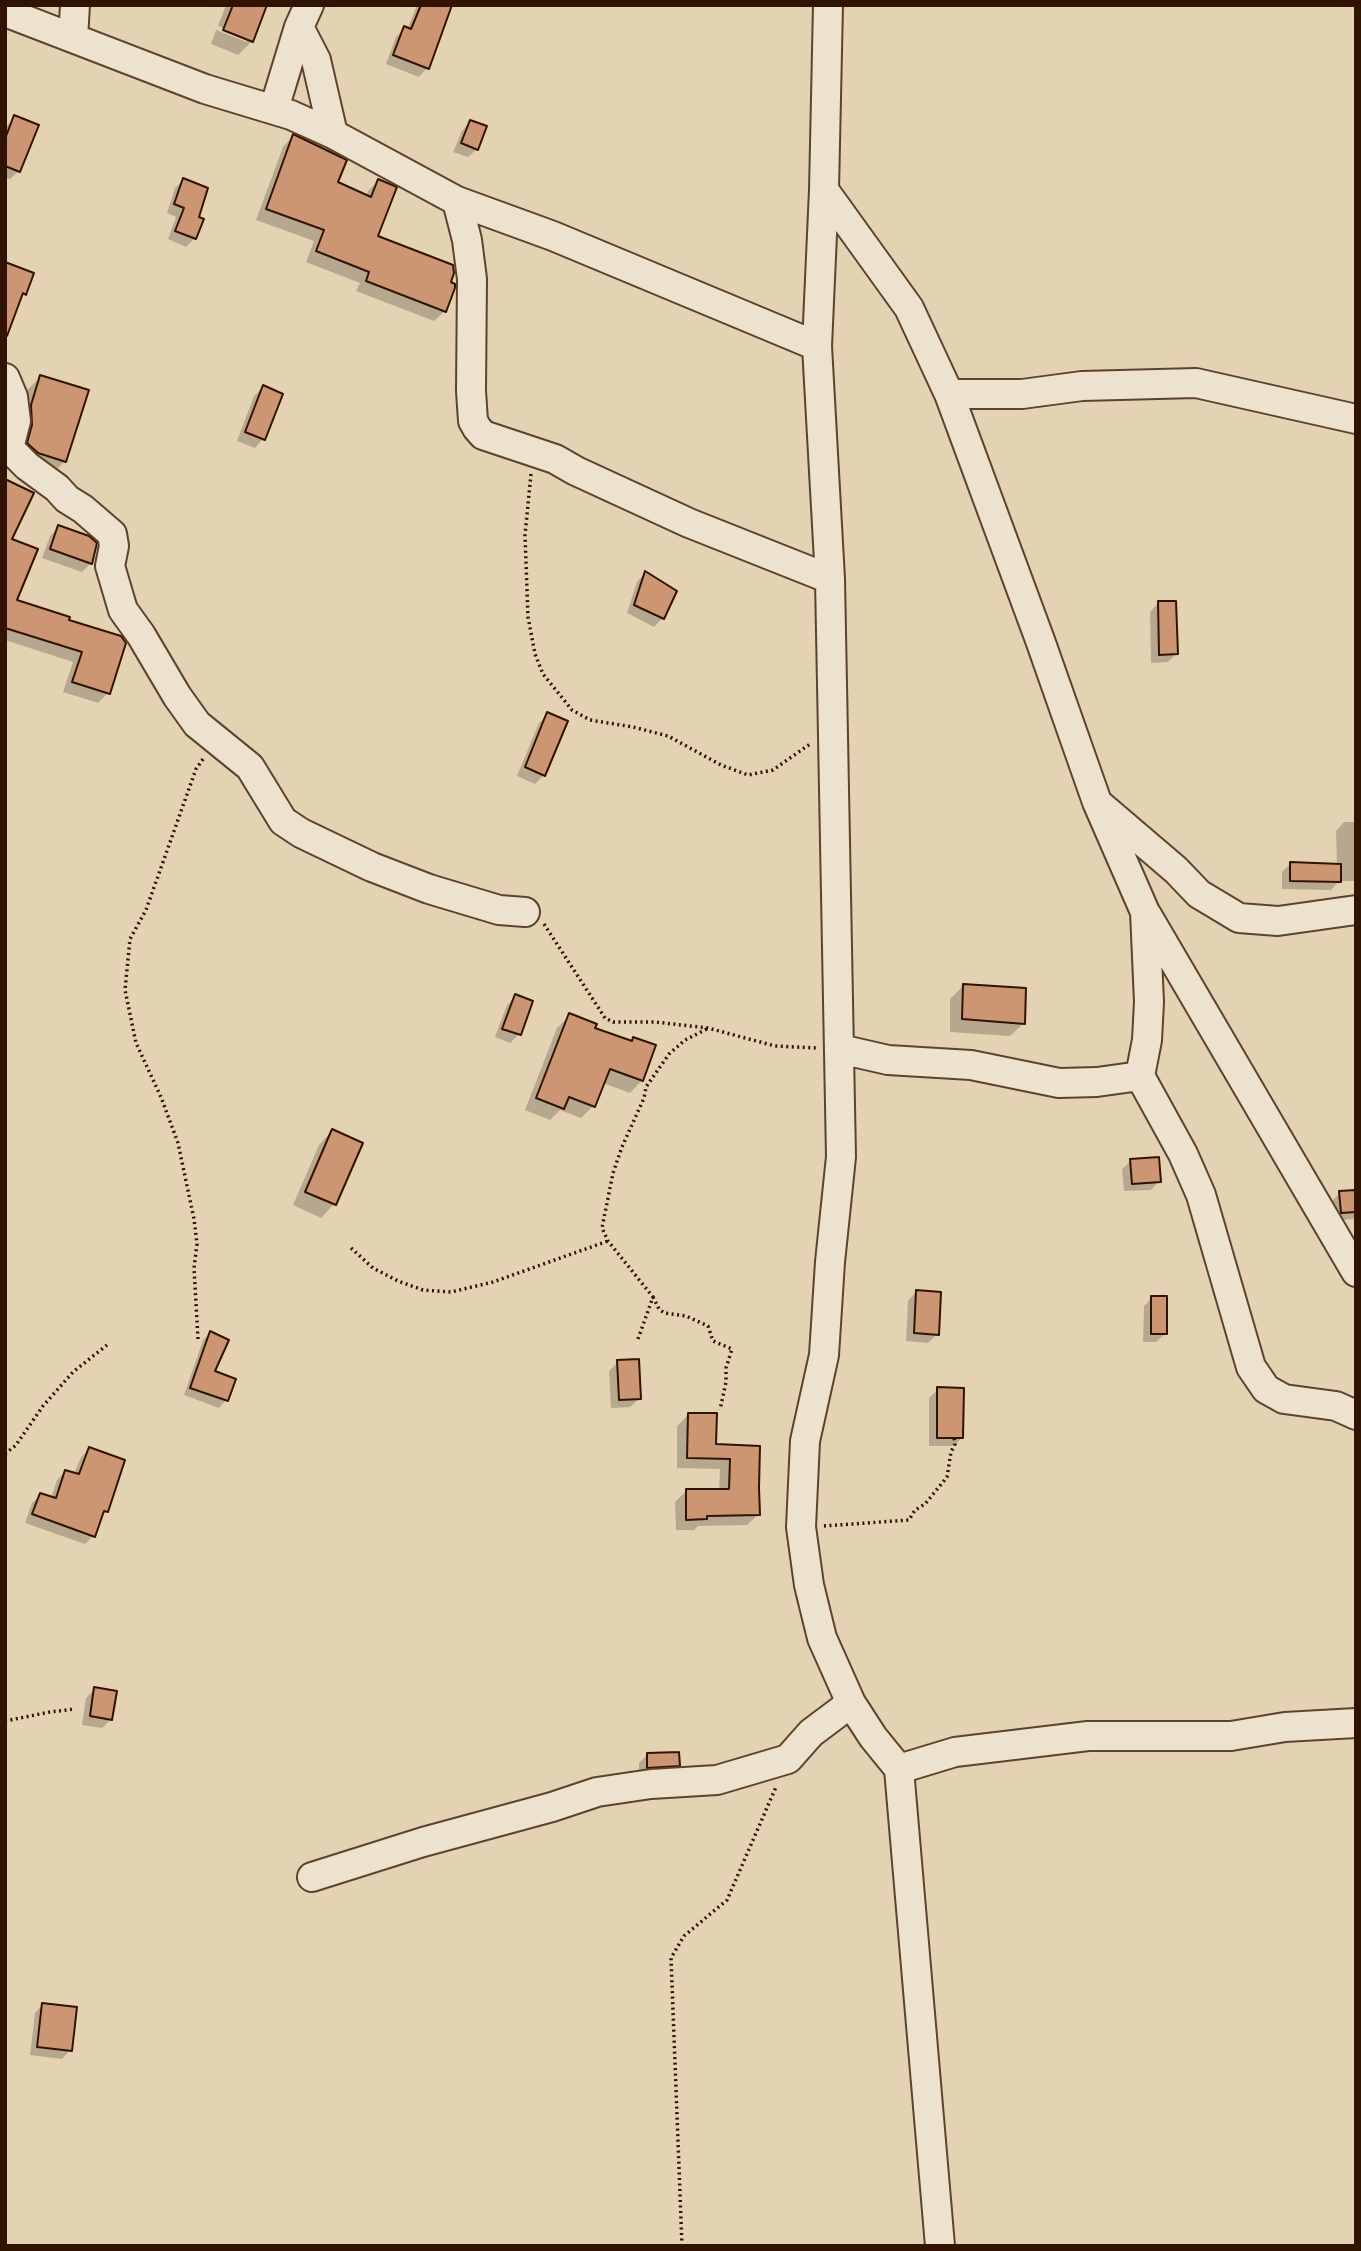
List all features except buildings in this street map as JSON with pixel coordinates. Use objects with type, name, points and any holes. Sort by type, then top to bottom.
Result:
[{"type":"street","points":[[74,38],[75,5]]},
{"type":"street","points":[[828,5],[817,346],[830,579],[841,1157],[824,1355],[805,1441],[801,1527],[809,1585],[822,1637],[851,1703],[873,1737],[899,1769],[940,2246]]},
{"type":"street","points":[[5,12],[205,89],[274,109],[333,134],[457,201],[553,236],[817,346]]},
{"type":"street","points":[[274,109],[304,16]]},
{"type":"street","points":[[304,16],[333,134]]},
{"type":"street","points":[[824,190],[909,308],[948,394],[1097,802],[1145,912],[1356,1272]]},
{"type":"street","points":[[457,201],[467,240],[472,279],[470,366],[473,421],[483,435],[555,459],[700,528],[830,579]]},
{"type":"street","points":[[5,377],[13,397],[16,421],[9,447],[27,466],[113,534],[114,546],[110,566],[123,610],[197,724],[250,767],[283,821],[301,833],[372,867],[429,889],[499,910],[525,912]]},
{"type":"street","points":[[948,394],[1022,394],[1082,386],[1196,383],[1356,419]]},
{"type":"street","points":[[1097,802],[1176,870],[1199,894],[1238,918],[1278,921],[1356,910]]},
{"type":"street","points":[[1145,912],[1149,1002],[1147,1040],[1140,1076],[1183,1154],[1201,1195],[1251,1367],[1266,1389],[1284,1399],[1336,1406],[1356,1415]]},
{"type":"street","points":[[840,1049],[888,1060],[971,1065],[1059,1083],[1097,1082],[1140,1076]]},
{"type":"street","points":[[312,1877],[597,1792],[651,1784],[717,1780],[788,1759],[811,1733],[851,1703]]},
{"type":"street","points":[[899,1769],[955,1752],[1088,1736],[1231,1736],[1285,1727],[1356,1723]]},
{"type":"path","points":[[533,452],[525,535],[528,617],[535,654],[543,674],[572,710],[590,720],[668,736],[721,765],[748,775],[773,770],[832,728]]},
{"type":"path","points":[[198,1339],[194,1268],[197,1244],[194,1219],[178,1143],[162,1097],[136,1043],[125,989],[130,939],[146,910],[196,769],[216,739]]},
{"type":"path","points":[[525,912],[537,915],[546,926],[605,1018],[613,1022],[655,1022],[708,1028],[775,1046],[840,1049]]},
{"type":"path","points":[[708,1028],[685,1040],[669,1054],[646,1087],[613,1173],[603,1228],[608,1241],[653,1297],[659,1309],[664,1313],[686,1316],[708,1326],[713,1341],[732,1349],[726,1368],[720,1410]]},
{"type":"path","points":[[351,1248],[373,1268],[398,1281],[423,1290],[451,1292],[493,1282],[608,1241]]},
{"type":"path","points":[[638,1339],[653,1297]]},
{"type":"path","points":[[5,1454],[16,1445],[43,1406],[73,1371],[107,1345]]},
{"type":"path","points":[[801,1527],[909,1520],[915,1510],[925,1504],[947,1477],[951,1452],[956,1444],[954,1438]]},
{"type":"path","points":[[5,1721],[75,1709]]},
{"type":"path","points":[[682,2246],[671,1958],[684,1936],[727,1900],[788,1759]]}]
